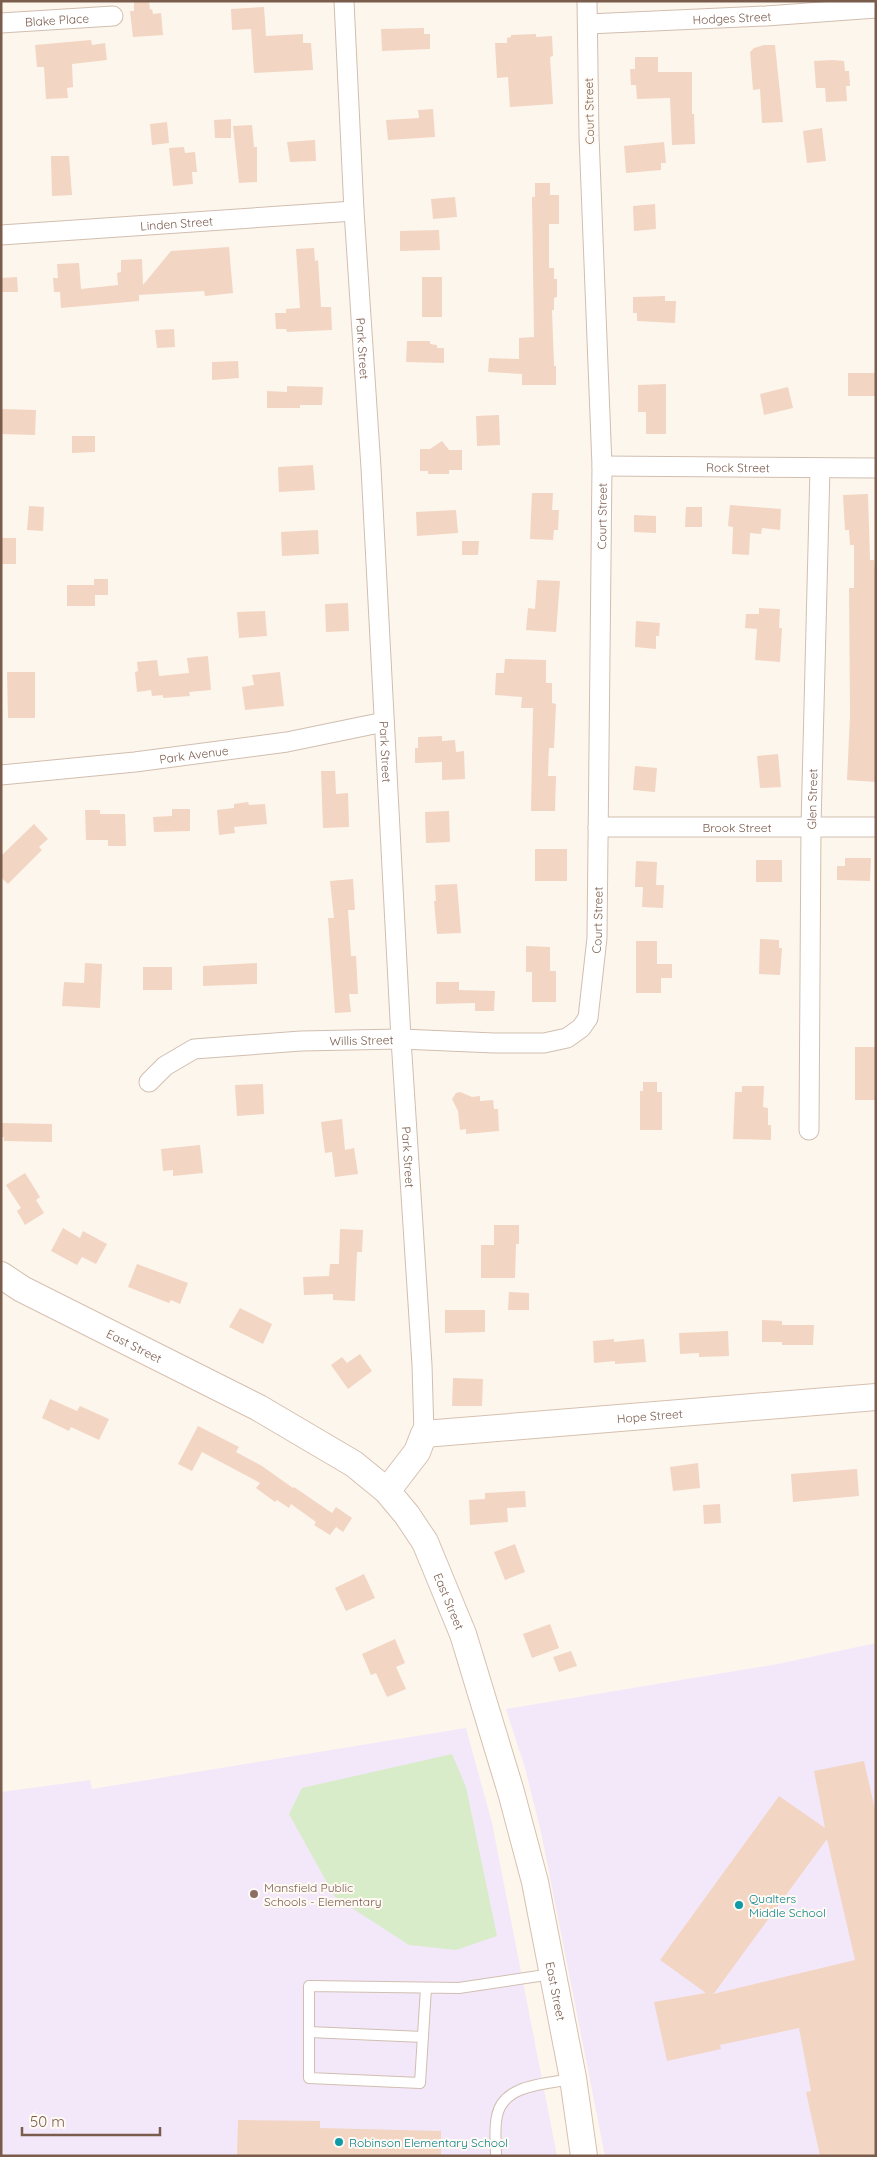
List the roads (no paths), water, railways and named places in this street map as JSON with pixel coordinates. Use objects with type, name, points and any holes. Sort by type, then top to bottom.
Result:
[{"type":"main road","name":"East Street","points":[[1,1275],[22,1289],[259,1408],[354,1464],[387,1491],[407,1515],[425,1542],[463,1634],[511,1792],[535,1882],[572,2078],[584,2156]]},
{"type":"main road","name":"Hope Street","points":[[424,1434],[876,1397]]},
{"type":"main road","name":"Park Street","points":[[387,1491],[417,1452],[424,1434]]},
{"type":"street","name":"Park Street","points":[[344,1],[354,211],[371,468],[401,1039],[422,1365],[424,1434]]},
{"type":"street","name":"Court Street","points":[[581,1028],[588,1018],[597,938],[602,466],[589,136],[587,1]]},
{"type":"street","name":"Hodges Street","points":[[588,24],[766,16],[876,8]]},
{"type":"street","name":"Blake Place","points":[[1,23],[113,16]]},
{"type":"street","name":"Linden Street","points":[[1,236],[354,211]]},
{"type":"street","name":"Rock Street","points":[[602,466],[876,468]]},
{"type":"street","name":"Glen Street","points":[[809,1130],[811,826],[820,468]]},
{"type":"street","name":"Park Avenue","points":[[1,775],[135,762],[287,742],[384,722]]},
{"type":"street","name":"Brook Street","points":[[598,827],[876,826]]},
{"type":"street","name":"Willis Street","points":[[149,1082],[165,1066],[194,1049],[301,1041],[401,1039],[544,1043],[567,1038],[581,1028]]},
{"type":"lane","points":[[426,1988],[420,2083],[309,2078],[309,1986],[460,1988],[552,1974]]},
{"type":"lane","points":[[309,2032],[423,2037]]},
{"type":"lane","points":[[496,2156],[497,2115],[505,2099],[516,2091],[572,2078]]},
{"type":"place","name":"Mansfield Public Schools - Elementary","points":[[254,1894]]},
{"type":"place","name":"Qualters Middle School","points":[[739,1905]]},
{"type":"place","name":"Robinson Elementary School","points":[[339,2142]]}]
